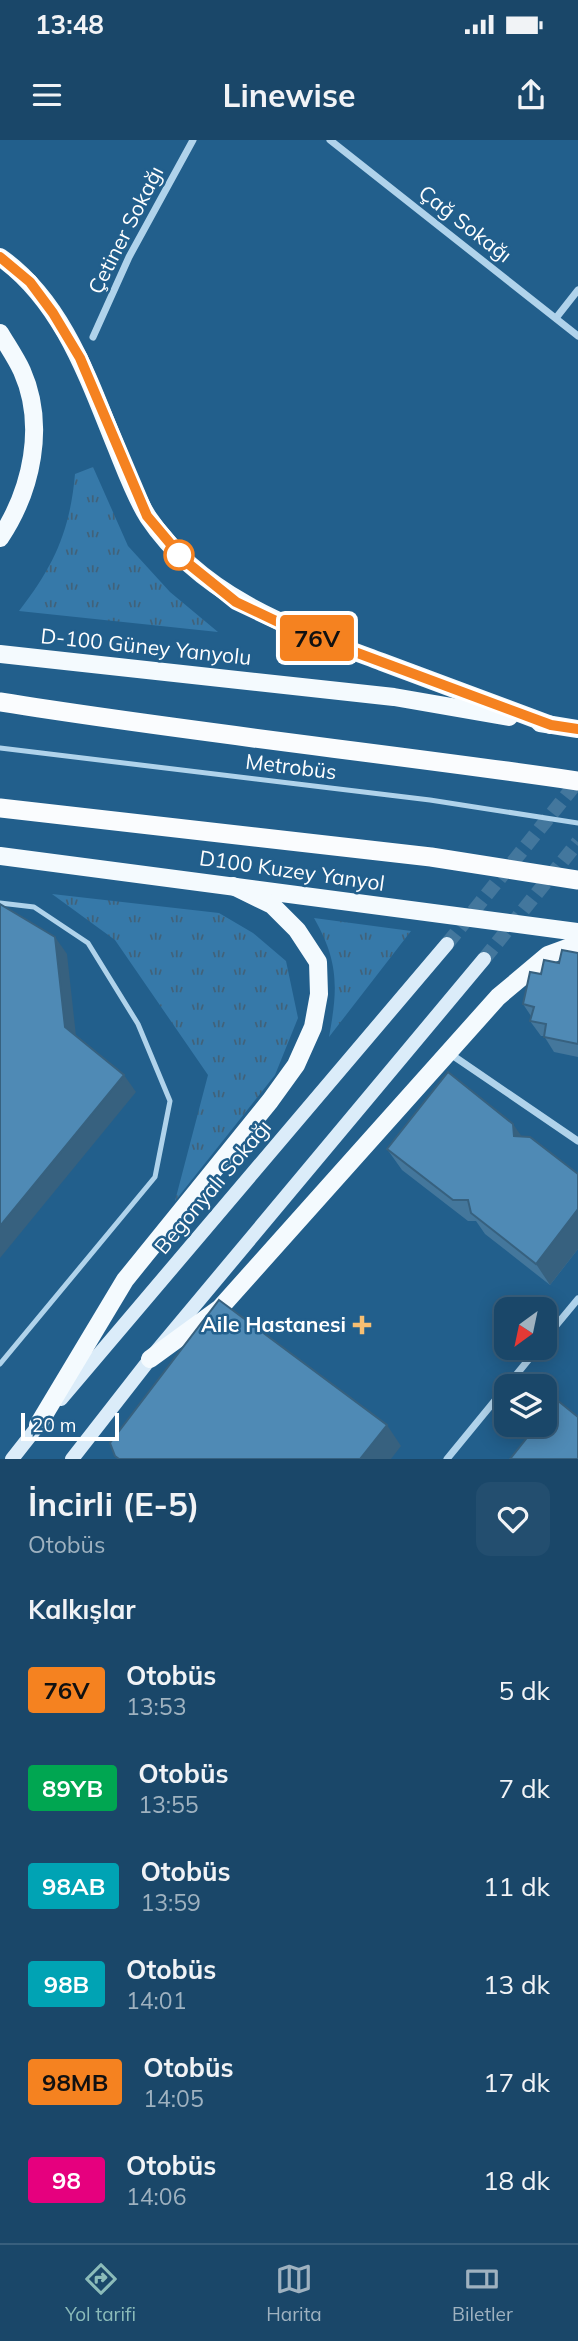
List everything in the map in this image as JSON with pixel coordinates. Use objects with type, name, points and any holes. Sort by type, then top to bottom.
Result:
[{"type":"highway","points":[[0,702],[98,718],[395,754],[578,781]]},
{"type":"highway","points":[[0,808],[431,857],[578,880]]},
{"type":"main road","points":[[0,257],[30,282],[53,313],[80,358],[147,516],[185,561],[236,602],[293,629],[551,725]]},
{"type":"main road","points":[[0,333],[22,371],[35,412],[34,447],[26,486],[15,516],[0,538]]},
{"type":"main road","name":"D-100 Güney Yanyolu","points":[[0,654],[394,698],[578,729]]},
{"type":"main road","name":"D100 Kuzey Yanyol","points":[[0,856],[578,932]]},
{"type":"main road","points":[[38,1425],[125,1280],[270,1101],[296,1065],[313,1027],[319,994],[318,962],[297,930],[272,905],[233,886]]},
{"type":"main road","name":"Begonyalı Sokağı","points":[[12,1459],[447,944]]},
{"type":"main road","points":[[150,1359],[220,1308],[498,997],[548,955],[578,944]]},
{"type":"main road","points":[[72,1459],[150,1359],[484,959]]},
{"type":"street","name":"Çetiner Sokağı","points":[[93,337],[129,257],[193,140]]},
{"type":"street","name":"Çağ Sokağı","points":[[330,140],[578,337]]},
{"type":"street","points":[[556,318],[578,290]]},
{"type":"street","points":[[448,1053],[578,1141]]},
{"type":"street","points":[[557,1324],[578,1299]]},
{"type":"street","points":[[517,1374],[528,1360]]},
{"type":"street","points":[[447,1459],[494,1402]]},
{"type":"lane","name":"Metrobüs","points":[[0,748],[430,800],[578,823]]},
{"type":"lane","points":[[0,903],[34,907],[88,943],[138,1024],[170,1101],[155,1177],[0,1364]]},
{"type":"green space","points":[[93,467],[128,546],[170,592],[218,632],[19,611],[42,579],[58,547],[69,513],[75,474]]},
{"type":"green space","points":[[52,894],[219,913],[253,933],[286,961],[298,1018],[275,1075],[175,1201],[208,1075],[115,940]]},
{"type":"green space","points":[[314,918],[411,931],[329,1037],[334,1004],[334,976],[328,948]]},
{"type":"building","points":[[0,904],[55,937],[65,1027],[124,1075],[0,1226]]},
{"type":"building","points":[[562,950],[578,953],[578,1044],[544,1037],[546,1024],[530,1021],[534,1007],[523,1004],[530,972],[541,974],[544,960],[559,963]]},
{"type":"building","points":[[448,1072],[513,1124],[514,1136],[530,1137],[578,1174],[578,1209],[536,1264],[471,1213],[468,1200],[453,1200],[387,1149]]},
{"type":"building","points":[[219,1300],[387,1425],[360,1459],[119,1459],[115,1456],[110,1443]]},
{"type":"building","points":[[557,1400],[578,1417],[578,1459],[510,1459],[528,1437],[557,1437]]},
{"type":"tunnel","points":[[447,944],[578,781]]},
{"type":"tunnel","points":[[484,959],[578,842]]},
{"type":"bus line","name":"76V","points":[[0,257],[30,282],[53,313],[80,358],[147,516],[185,561],[236,602],[293,629],[551,725],[578,729]]},
{"type":"place","name":"Aile Hastanesi","points":[[362,1325]]}]
